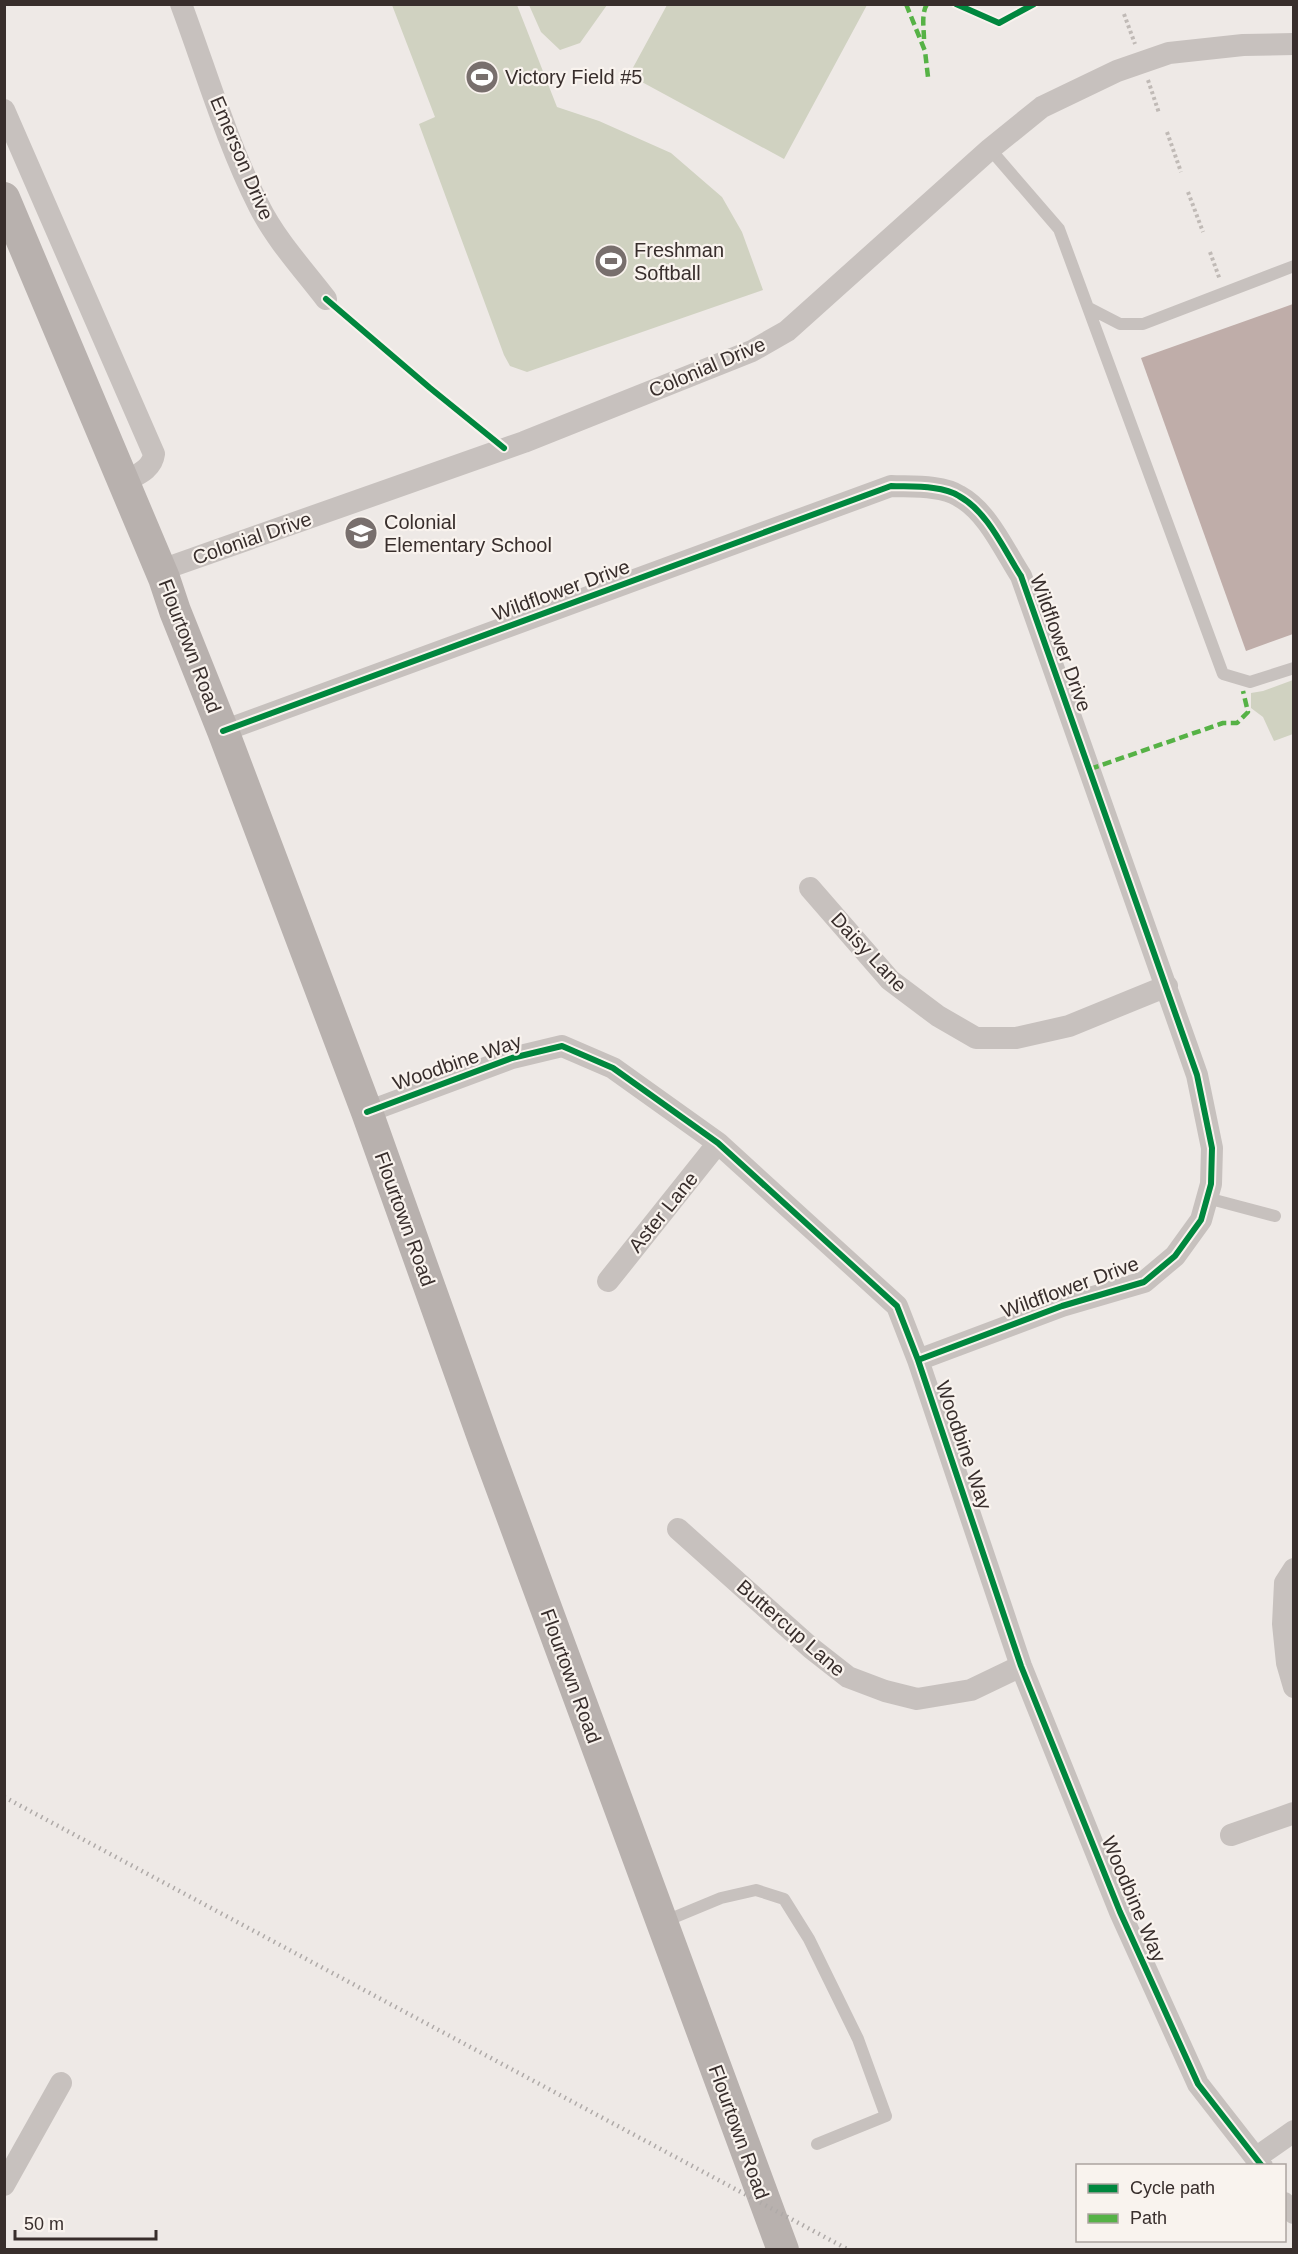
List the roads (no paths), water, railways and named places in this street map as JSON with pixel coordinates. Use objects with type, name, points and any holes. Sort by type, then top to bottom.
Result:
[{"type":"main road","name":"Flourtown Road","points":[[4,198],[161,570],[223,731],[367,1112],[484,1440],[783,2250]]},
{"type":"street","name":"Emerson Drive","points":[[181,4],[259,207],[276,234],[326,299]]},
{"type":"street","name":"Colonial Drive","points":[[161,570],[524,442],[752,351],[787,331],[990,148],[1042,107],[1125,68],[1169,54],[1243,45],[1293,44]]},
{"type":"street","points":[[4,110],[154,454],[153,462],[147,468],[124,482]]},
{"type":"street","name":"Wildflower Drive","points":[[223,731],[891,486],[927,487],[959,495],[982,516],[1021,576],[1197,1075],[1212,1148],[1211,1184],[1201,1220],[1175,1256],[1144,1282],[1062,1306],[918,1360]]},
{"type":"street","name":"Daisy Lane","points":[[810,888],[890,980],[938,1016],[976,1038],[1016,1038],[1069,1026],[1167,986]]},
{"type":"street","name":"Woodbine Way","points":[[367,1112],[512,1058],[562,1046],[613,1068],[718,1143],[897,1306],[918,1360],[1021,1666],[1120,1912],[1198,2084],[1259,2162],[1293,2131]]},
{"type":"street","name":"Aster Lane","points":[[608,1281],[718,1143]]},
{"type":"street","name":"Buttercup Lane","points":[[678,1529],[811,1648],[848,1677],[885,1691],[917,1699],[971,1690],[1021,1666]]},
{"type":"street","points":[[1293,1569],[1285,1583],[1283,1624],[1287,1663],[1293,1687]]},
{"type":"street","points":[[1231,1835],[1293,1813]]},
{"type":"street","points":[[4,2185],[61,2083]]},
{"type":"lane","points":[[990,148],[1059,229],[1223,674],[1250,682],[1293,668]]},
{"type":"lane","points":[[1089,308],[1120,324],[1143,324],[1293,266]]},
{"type":"lane","points":[[1207,1198],[1275,1216]]},
{"type":"lane","points":[[662,1923],[721,1898],[756,1890],[784,1899],[809,1939],[858,2039],[886,2116],[817,2144]]},
{"type":"railway","points":[[4,1797],[849,2250]]},
{"type":"place","name":"Victory Field #5","points":[[482,77]]},
{"type":"place","name":"Freshman Softball","points":[[611,261]]},
{"type":"place","name":"Colonial Elementary School","points":[[361,533]]}]
